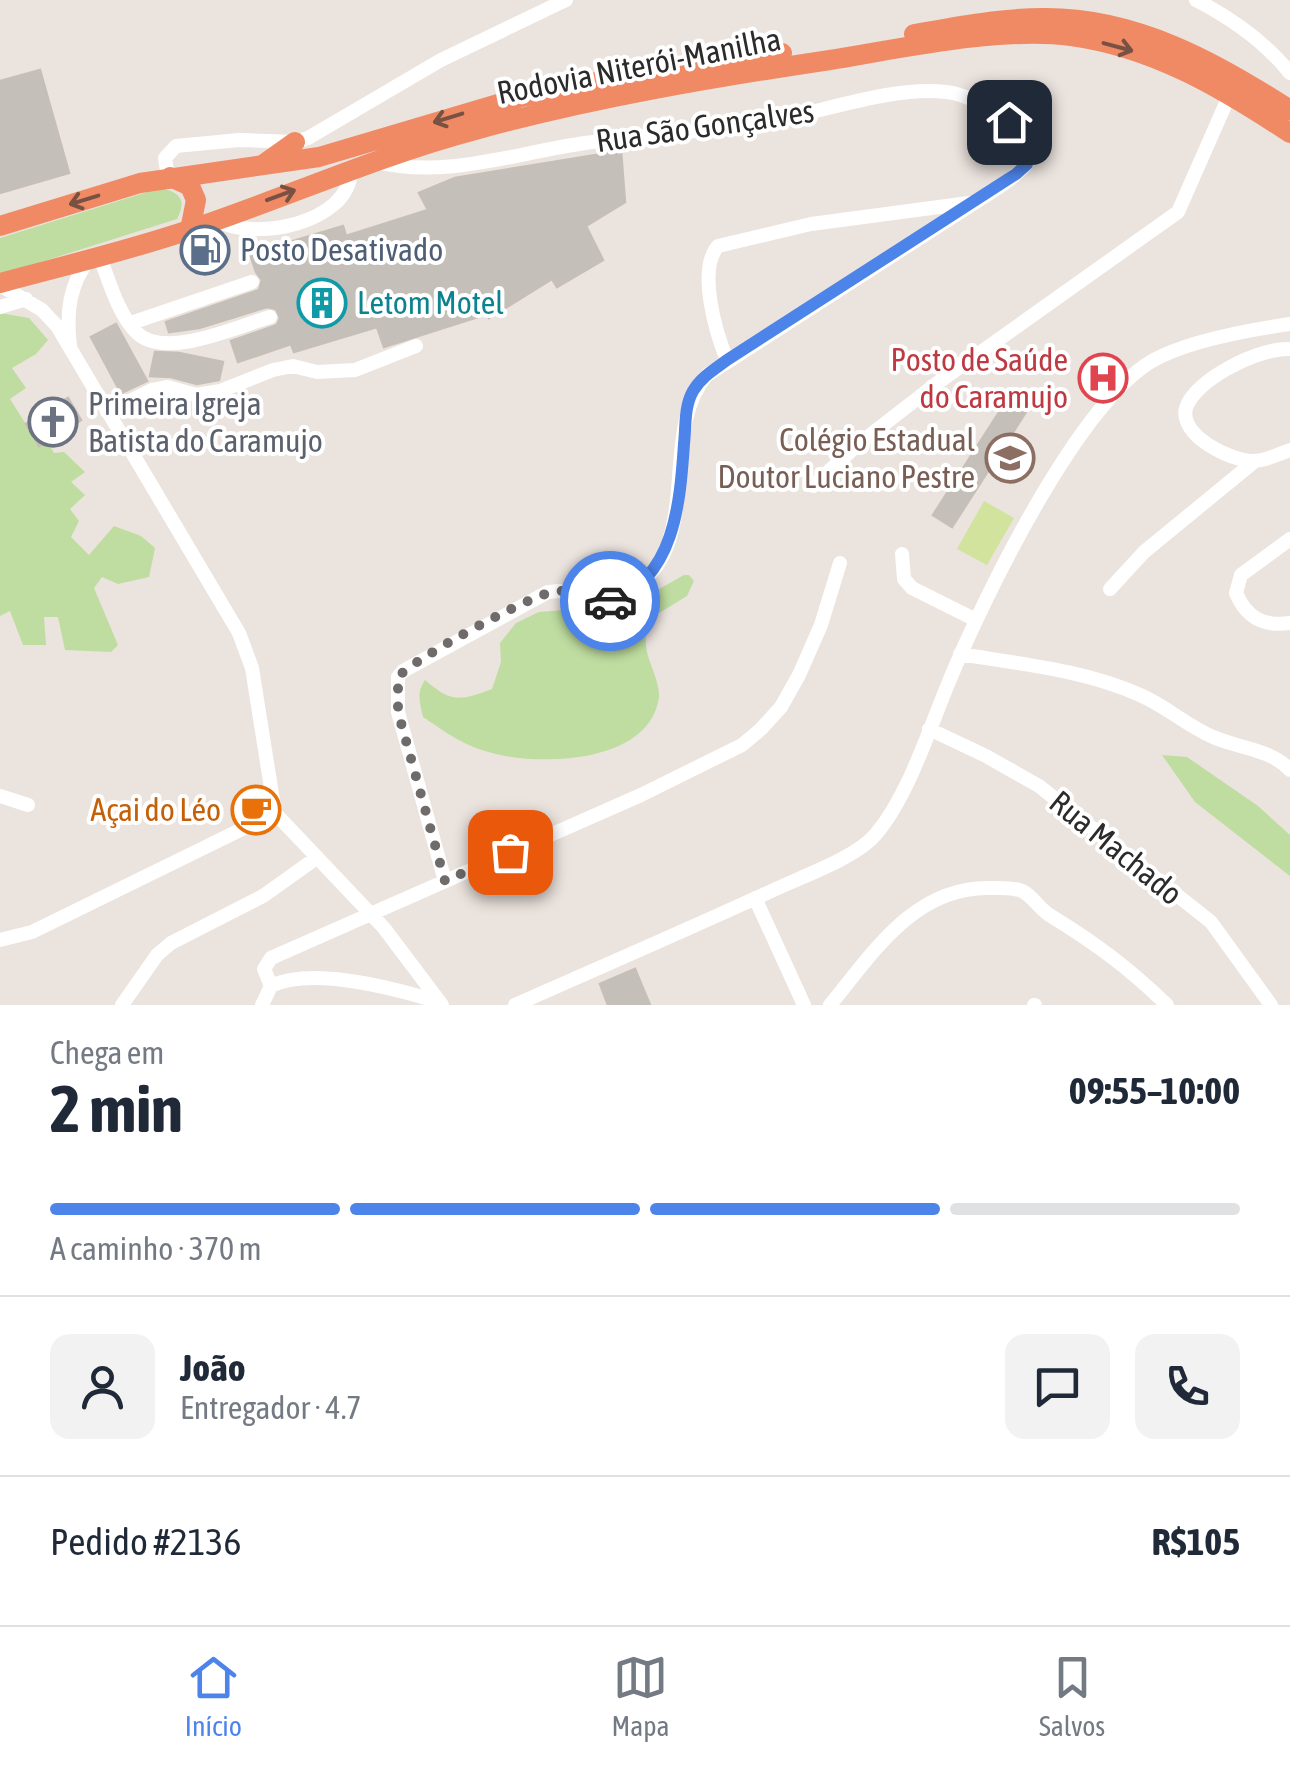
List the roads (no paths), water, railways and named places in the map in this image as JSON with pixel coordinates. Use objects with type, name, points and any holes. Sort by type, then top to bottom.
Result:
[{"type":"highway","name":"Rodovia Niterói-Manilha","points":[[0,226],[168,177],[319,157],[507,101],[610,79],[1012,19],[1095,22],[1142,33],[1197,55],[1290,110]]},
{"type":"highway","name":"Rodovia Niterói-Manilha","points":[[0,284],[190,230],[470,131],[599,98],[914,46],[1040,34],[1112,44],[1163,60],[1230,94],[1290,133]]},
{"type":"highway","points":[[261,166],[295,142]]},
{"type":"highway","points":[[168,177],[190,186],[196,200],[190,230]]},
{"type":"street","points":[[168,177],[165,158],[176,146],[239,140],[295,142],[349,116],[540,5],[566,0]]},
{"type":"street","points":[[1196,0],[1274,52],[1290,73]]},
{"type":"street","name":"Rua São Gonçalves","points":[[375,162],[434,170],[549,148],[760,122],[910,94],[946,92],[985,106],[1026,136],[1032,152],[1027,164],[973,203]]},
{"type":"street","points":[[813,486],[856,446],[936,384],[1178,212],[1230,94]]},
{"type":"street","points":[[215,220],[242,229],[314,220],[342,198],[351,180],[351,170]]},
{"type":"street","points":[[727,360],[714,320],[709,274],[710,258],[718,246],[811,224],[973,203]]},
{"type":"street","points":[[445,881],[398,712],[398,677],[530,599],[560,590],[611,602],[642,582],[666,552],[681,478],[686,414],[694,390],[707,375],[973,203]]},
{"type":"street","points":[[71,352],[70,301],[74,282],[99,255],[122,313],[141,336],[176,345],[270,316]]},
{"type":"street","points":[[130,322],[252,282]]},
{"type":"street","points":[[0,284],[26,299],[57,326],[240,633],[252,668],[275,813],[372,915],[441,1004]]},
{"type":"street","points":[[0,307],[26,299]]},
{"type":"street","points":[[155,315],[164,344]]},
{"type":"street","points":[[515,1005],[754,898],[858,849],[875,836],[906,781],[976,620],[1074,445],[1102,406],[1153,360],[1185,348],[1290,324]]},
{"type":"street","points":[[107,412],[152,390],[168,387],[196,395],[220,391],[293,366],[317,372],[355,370],[416,346]]},
{"type":"street","points":[[1255,462],[1232,457],[1206,444],[1189,427],[1186,405],[1206,384],[1242,359],[1278,348],[1290,349]]},
{"type":"street","points":[[1110,589],[1144,552],[1255,462],[1290,450]]},
{"type":"street","points":[[1290,539],[1242,574],[1236,593],[1243,610],[1261,622],[1290,623]]},
{"type":"street","points":[[902,554],[904,578],[912,588],[976,620]]},
{"type":"street","points":[[271,986],[264,969],[271,958],[707,764],[762,729],[781,707],[798,676],[821,625],[840,563]]},
{"type":"street","points":[[960,654],[1048,668],[1104,682],[1161,706],[1187,725],[1215,738],[1277,760],[1290,770]]},
{"type":"street","name":"Rua Machado","points":[[930,729],[1039,786],[1212,922],[1270,1005]]},
{"type":"street","points":[[0,796],[28,805]]},
{"type":"street","points":[[0,940],[32,932],[275,813]]},
{"type":"street","points":[[122,1005],[156,955],[171,942],[263,896],[315,858]]},
{"type":"street","points":[[830,1005],[885,936],[915,911],[972,887],[1020,890],[1045,912],[1116,958],[1167,1005]]},
{"type":"street","points":[[754,898],[804,1005]]},
{"type":"street","points":[[262,1005],[271,986],[284,980],[390,987],[441,1004]]},
{"type":"place","name":"Posto Desativado","points":[[205,250]]},
{"type":"place","name":"Letom Motel","points":[[322,303]]},
{"type":"place","name":"Posto de Saúde do Caramujo","points":[[1103,378]]},
{"type":"place","name":"Primeira Igreja Batista do Caramujo","points":[[53,422]]},
{"type":"place","name":"Colégio Estadual Doutor Luciano Pestre","points":[[1010,458]]},
{"type":"place","name":"Açai do Léo","points":[[256,810]]}]
